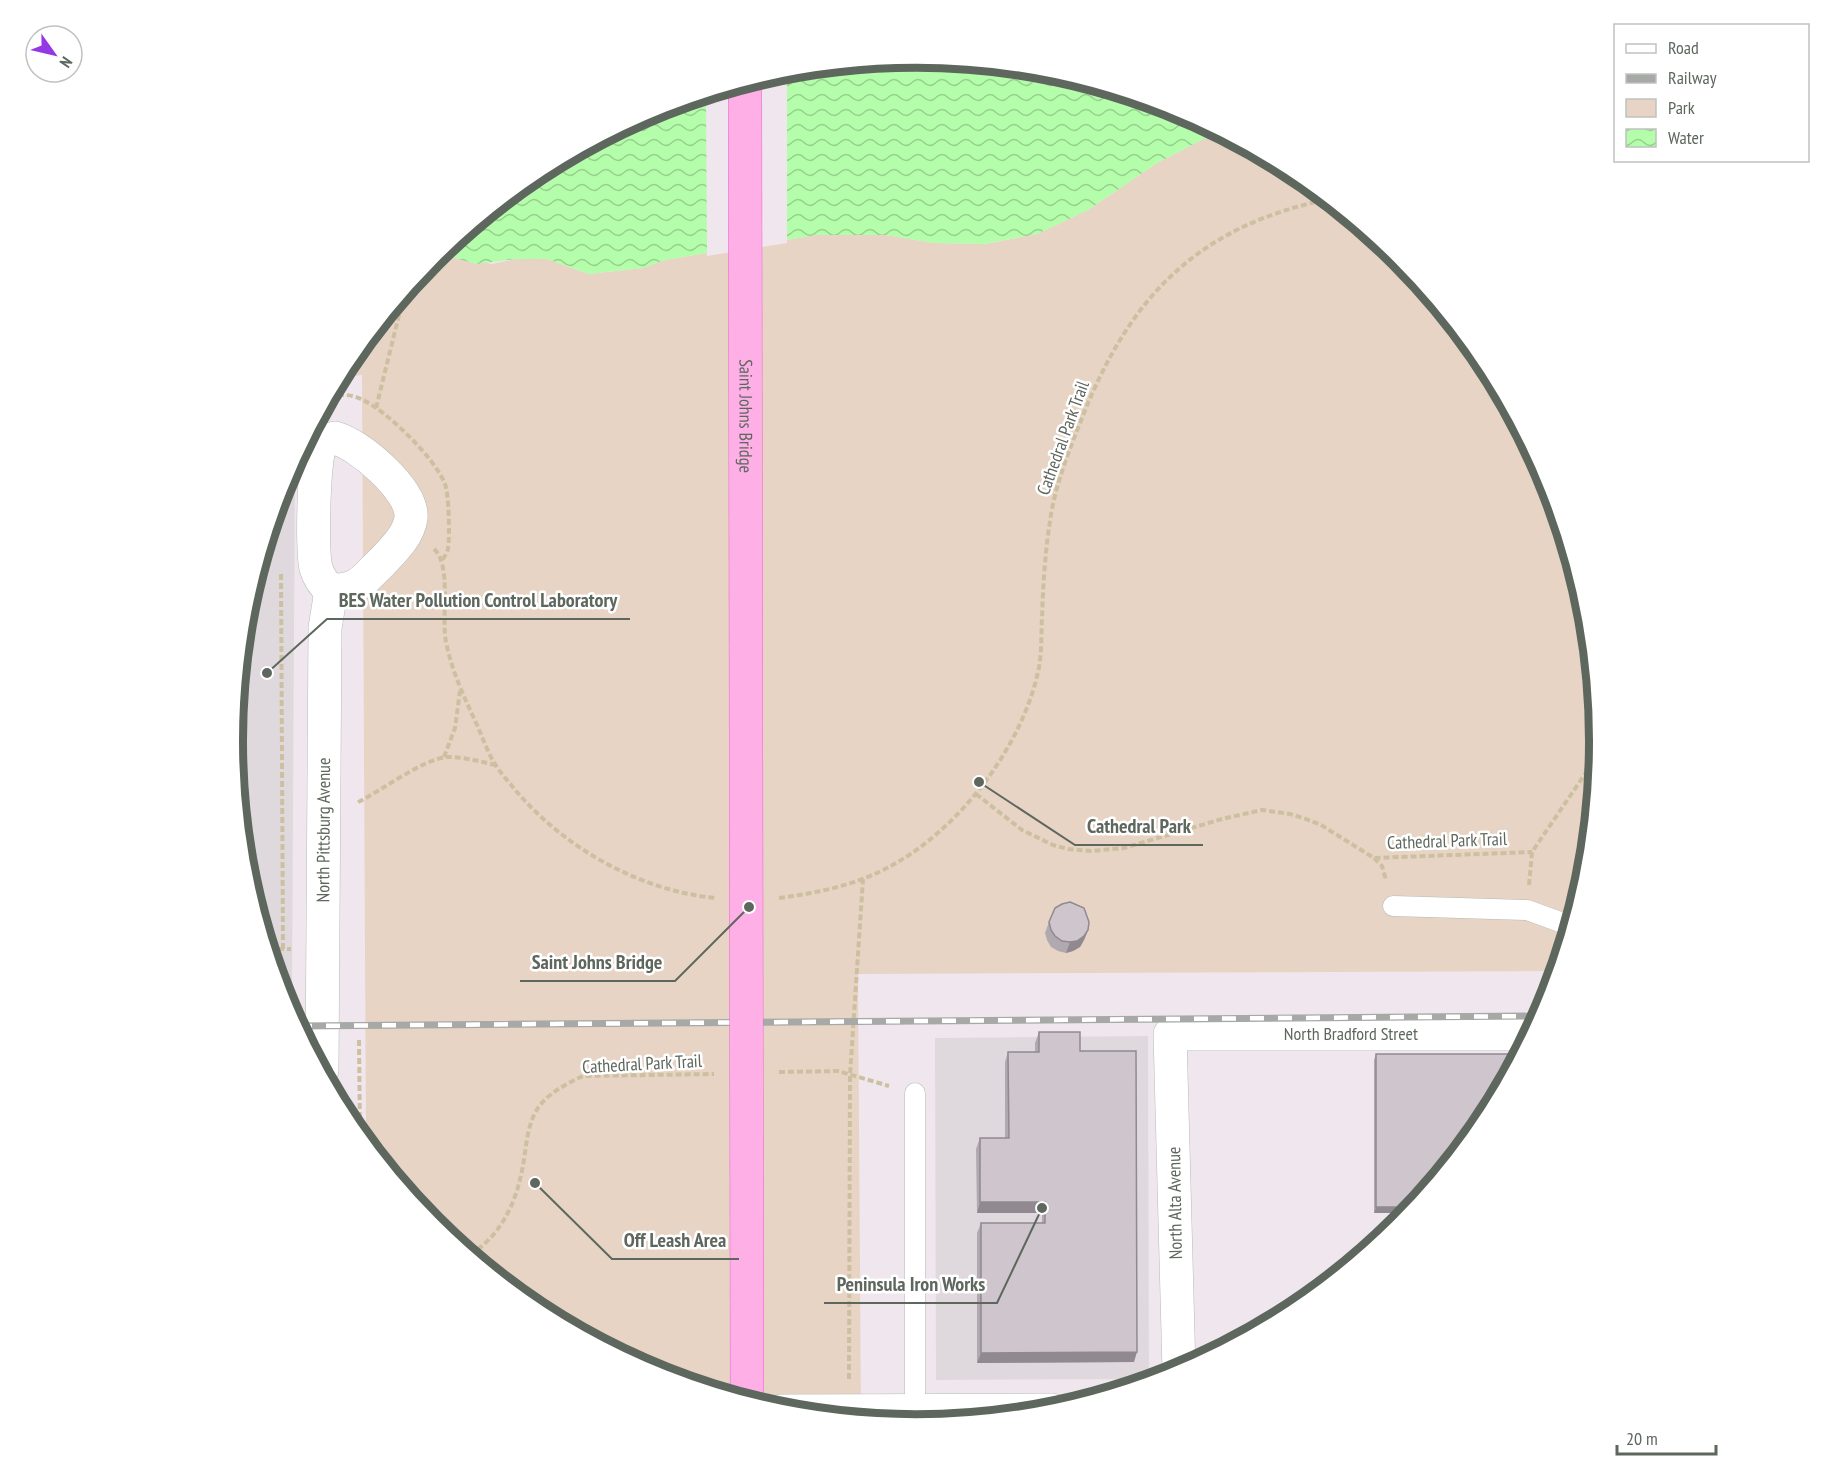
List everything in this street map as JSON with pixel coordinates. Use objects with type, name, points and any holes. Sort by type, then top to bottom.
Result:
[{"type":"main road","name":"Saint Johns Bridge","points":[[746,89],[747,1392]]},
{"type":"street","name":"North Pittsburg Avenue","points":[[322,1055],[325,628],[331,591]]},
{"type":"street","name":"North Bradford Street","points":[[1170,1035],[1522,1034]]},
{"type":"street","name":"North Alta Avenue","points":[[1170,1035],[1179,1360]]},
{"type":"street","points":[[861,1411],[977,1411]]},
{"type":"lane","points":[[1394,906],[1527,910],[1564,924]]},
{"type":"lane","points":[[915,1093],[915,1411]]},
{"type":"path","name":"Cathedral Park Trail","points":[[774,898],[829,890],[888,868],[915,850],[949,822],[976,794],[1017,728],[1038,672],[1047,543],[1057,490],[1093,391],[1127,327],[1163,283],[1182,265],[1214,243],[1239,228],[1278,212],[1319,202]]},
{"type":"path","points":[[376,408],[400,310]]},
{"type":"path","points":[[442,561],[445,639],[460,691],[495,765],[537,813],[562,834],[604,862],[638,879],[659,886],[695,896],[722,899]]},
{"type":"path","points":[[281,565],[283,949]]},
{"type":"path","points":[[444,757],[455,728],[460,691]]},
{"type":"path","points":[[323,804],[359,801],[420,767],[444,757],[495,765]]},
{"type":"path","name":"Cathedral Park Trail","points":[[976,794],[1022,830],[1053,845],[1068,849],[1091,851],[1124,848],[1222,819],[1262,810],[1290,814],[1321,825],[1374,858],[1532,852],[1589,765]]},
{"type":"path","points":[[359,790],[359,813]]},
{"type":"path","points":[[849,1383],[850,1075],[863,879]]},
{"type":"path","points":[[358,1037],[360,1118]]},
{"type":"path","points":[[768,1073],[838,1071],[915,1093]]},
{"type":"path","name":"Cathedral Park Trail","points":[[476,1249],[500,1226],[521,1176],[528,1133],[534,1115],[541,1104],[567,1083],[583,1076],[722,1074]]},
{"type":"shaded area","points":[[295,483],[292,990],[266,915],[256,872],[249,828],[243,740],[249,653],[256,609],[266,566]]},
{"type":"shaded area","points":[[1148,1036],[1149,1372],[1129,1379],[936,1380],[935,1038]]},
{"type":"green space","points":[[1210,135],[1253,158],[1326,207],[1392,265],[1450,331],[1476,367],[1520,443],[1554,524],[1567,566],[1577,609],[1588,696],[1590,740],[1584,828],[1567,915],[1549,971],[858,974],[861,1411],[785,1401],[742,1391],[659,1362],[580,1323],[507,1274],[441,1216],[411,1184],[366,1126],[362,375],[351,376],[383,331],[411,297],[451,256],[492,264],[516,259],[547,259],[589,274],[643,268],[665,260],[816,235],[886,235],[934,243],[985,244],[1037,234],[1088,210],[1157,163]]},
{"type":"water","points":[[872,69],[961,69],[1004,73],[1091,90],[1133,103],[1210,135],[1157,163],[1088,210],[1037,234],[984,244],[934,243],[886,235],[816,235],[665,260],[643,268],[589,274],[547,259],[516,259],[476,264],[452,257],[473,235],[543,181],[619,137],[700,103],[785,80]]},
{"type":"pier","points":[[790,79],[787,80],[787,243],[707,256],[706,101],[742,90]]},
{"type":"building","points":[[1070,902],[1084,908],[1089,922],[1084,936],[1077,941],[1070,942],[1062,941],[1055,936],[1049,922],[1055,908]]},
{"type":"building","points":[[1039,1032],[1080,1032],[1080,1051],[1136,1051],[1137,1352],[981,1353],[981,1223],[1045,1223],[1045,1202],[980,1202],[980,1138],[1009,1138],[1008,1052],[1039,1052]]},
{"type":"building","points":[[1376,1054],[1511,1054],[1476,1114],[1422,1184],[1400,1207],[1376,1207]]},
{"type":"railway","points":[[308,1026],[1530,1016]]},
{"type":"place","name":"BES Water Pollution Control Laboratory","points":[[267,673]]},
{"type":"place","name":"Cathedral Park","points":[[979,782]]},
{"type":"place","name":"Saint Johns Bridge","points":[[749,907]]},
{"type":"place","name":"Off Leash Area","points":[[535,1183]]},
{"type":"place","name":"Peninsula Iron Works","points":[[1042,1208]]}]
